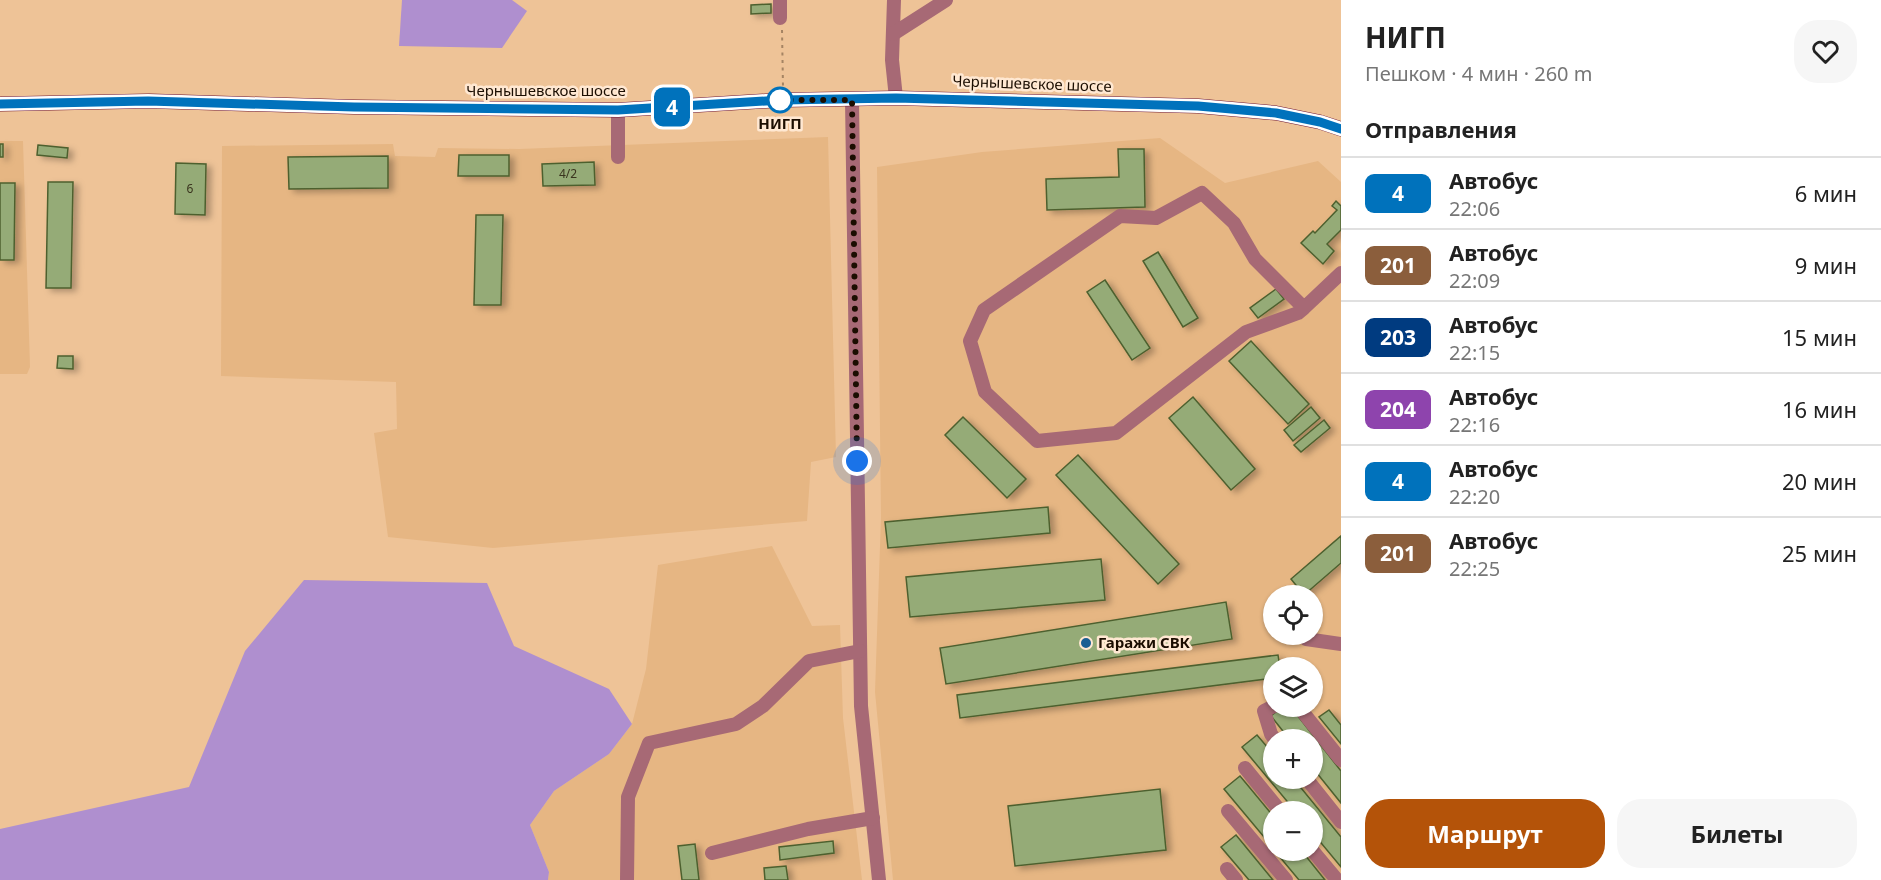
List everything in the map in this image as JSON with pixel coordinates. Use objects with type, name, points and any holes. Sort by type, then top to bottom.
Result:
[{"type":"main road","name":"Чернышевское шоссе","points":[[0,104],[148,101],[354,107],[618,110],[782,100],[896,98],[1198,106],[1276,113],[1341,129]]},
{"type":"street","points":[[780,0],[780,18]]},
{"type":"street","points":[[894,0],[892,60],[896,98]]},
{"type":"street","points":[[893,34],[946,0]]},
{"type":"street","points":[[852,100],[861,706],[879,880]]},
{"type":"street","points":[[618,110],[618,157]]},
{"type":"street","points":[[1304,308],[1255,259],[1234,223],[1202,193],[1155,218],[1120,216],[984,310],[970,341],[985,393],[1037,441],[1116,433],[1246,332],[1298,313],[1304,308],[1341,273]]},
{"type":"street","points":[[1323,641],[1341,644]]},
{"type":"street","points":[[627,880],[628,798],[649,743],[736,724],[763,706],[810,661],[860,651]]},
{"type":"street","points":[[1307,717],[1341,760]]},
{"type":"street","points":[[1245,768],[1272,801]]},
{"type":"street","points":[[1315,789],[1341,822]]},
{"type":"street","points":[[1228,811],[1286,880]]},
{"type":"street","points":[[712,853],[808,829],[873,818]]},
{"type":"street","points":[[1321,861],[1336,880]]},
{"type":"street","points":[[1227,869],[1236,880]]},
{"type":"path","points":[[783,34],[783,72]]},
{"type":"shaded area","points":[[402,0],[512,0],[527,11],[502,48],[399,46]]},
{"type":"shaded area","points":[[828,137],[836,457],[811,462],[807,521],[493,548],[388,537],[374,433],[397,429],[396,382],[221,376],[222,146],[393,144],[395,156],[435,157],[438,148],[519,149]]},
{"type":"shaded area","points":[[1160,138],[1225,183],[1318,161],[1341,182],[1341,880],[893,880],[875,692],[881,517],[877,167],[982,152]]},
{"type":"shaded area","points":[[0,141],[23,141],[30,367],[27,374],[0,374]]},
{"type":"shaded area","points":[[772,546],[812,626],[840,625],[843,718],[862,880],[548,880],[549,872],[530,825],[554,791],[609,754],[632,724],[646,669],[658,565]]},
{"type":"shaded area","points":[[304,580],[487,583],[514,646],[609,689],[632,724],[609,754],[554,791],[530,825],[549,872],[548,880],[0,880],[0,829],[189,787],[245,651]]},
{"type":"building","points":[[771,4],[771,13],[751,14],[751,5]]},
{"type":"building","points":[[0,144],[3,144],[3,157],[0,157]]},
{"type":"building","points":[[38,145],[68,148],[67,158],[37,155]]},
{"type":"building","points":[[1118,149],[1144,149],[1145,207],[1047,210],[1046,179],[1119,177]]},
{"type":"building","points":[[459,155],[509,155],[509,176],[458,176]]},
{"type":"building","points":[[388,156],[388,188],[289,189],[288,157]]},
{"type":"building","points":[[594,162],[595,185],[543,186],[542,164]]},
{"type":"building","points":[[176,163],[206,164],[205,215],[175,214]]},
{"type":"building","points":[[48,182],[73,182],[71,288],[46,288]]},
{"type":"building","points":[[0,183],[15,183],[14,260],[0,260]]},
{"type":"building","points":[[1336,201],[1341,206],[1341,230],[1327,244],[1334,251],[1323,264],[1301,243],[1313,231],[1315,233],[1337,210],[1332,206]]},
{"type":"building","points":[[476,215],[503,215],[501,305],[474,305]]},
{"type":"building","points":[[1158,252],[1198,318],[1183,327],[1143,261]]},
{"type":"building","points":[[1105,280],[1150,348],[1132,360],[1087,292]]},
{"type":"building","points":[[1276,289],[1284,299],[1258,318],[1250,308]]},
{"type":"building","points":[[1251,341],[1309,404],[1288,424],[1229,361]]},
{"type":"building","points":[[58,356],[73,356],[73,369],[57,368]]},
{"type":"building","points":[[1193,397],[1255,469],[1231,490],[1169,418]]},
{"type":"building","points":[[1311,407],[1320,418],[1293,441],[1284,430]]},
{"type":"building","points":[[963,417],[1026,479],[1007,498],[945,435]]},
{"type":"building","points":[[1324,420],[1330,428],[1301,452],[1294,445]]},
{"type":"building","points":[[1078,455],[1179,564],[1158,584],[1056,475]]},
{"type":"building","points":[[1048,507],[1050,533],[888,548],[885,522]]},
{"type":"building","points":[[1341,536],[1341,563],[1316,585],[1296,585],[1291,579]]},
{"type":"building","points":[[1101,559],[1105,600],[910,617],[906,577]]},
{"type":"building","name":"Гаражи СВК","points":[[1226,602],[1232,639],[946,684],[940,648]]},
{"type":"building","points":[[1278,655],[1278,657],[1263,657],[1263,679],[960,718],[957,695]]},
{"type":"building","points":[[1329,710],[1341,725],[1341,744],[1319,717],[1323,717],[1323,714]]},
{"type":"building","points":[[1272,717],[1299,717],[1308,729],[1281,729]]},
{"type":"building","points":[[1257,735],[1263,742],[1263,772],[1242,747]]},
{"type":"building","points":[[1323,748],[1341,771],[1341,803],[1323,781]]},
{"type":"building","points":[[1240,776],[1263,804],[1263,836],[1224,789]]},
{"type":"building","points":[[1160,789],[1166,850],[1015,866],[1008,806]]},
{"type":"building","points":[[1277,789],[1302,789],[1312,801],[1287,801]]},
{"type":"building","points":[[1323,815],[1341,837],[1341,867],[1323,845]]},
{"type":"building","points":[[1236,835],[1273,880],[1249,880],[1221,847]]},
{"type":"building","points":[[833,841],[834,853],[780,860],[779,847]]},
{"type":"building","points":[[695,844],[699,880],[682,880],[678,846]]},
{"type":"building","points":[[1283,861],[1310,861],[1325,880],[1299,880]]},
{"type":"building","points":[[786,866],[788,880],[765,880],[764,868]]},
{"type":"bus line","name":"4","points":[[0,104],[148,101],[354,107],[618,110],[782,100],[896,98],[1198,106],[1276,113],[1341,129]]},
{"type":"place","name":"НИГП","points":[[780,100]]},
{"type":"place","name":"Гаражи СВК","points":[[1086,643]]},
{"type":"route","points":[[780,100],[852,100],[857,461]]}]
